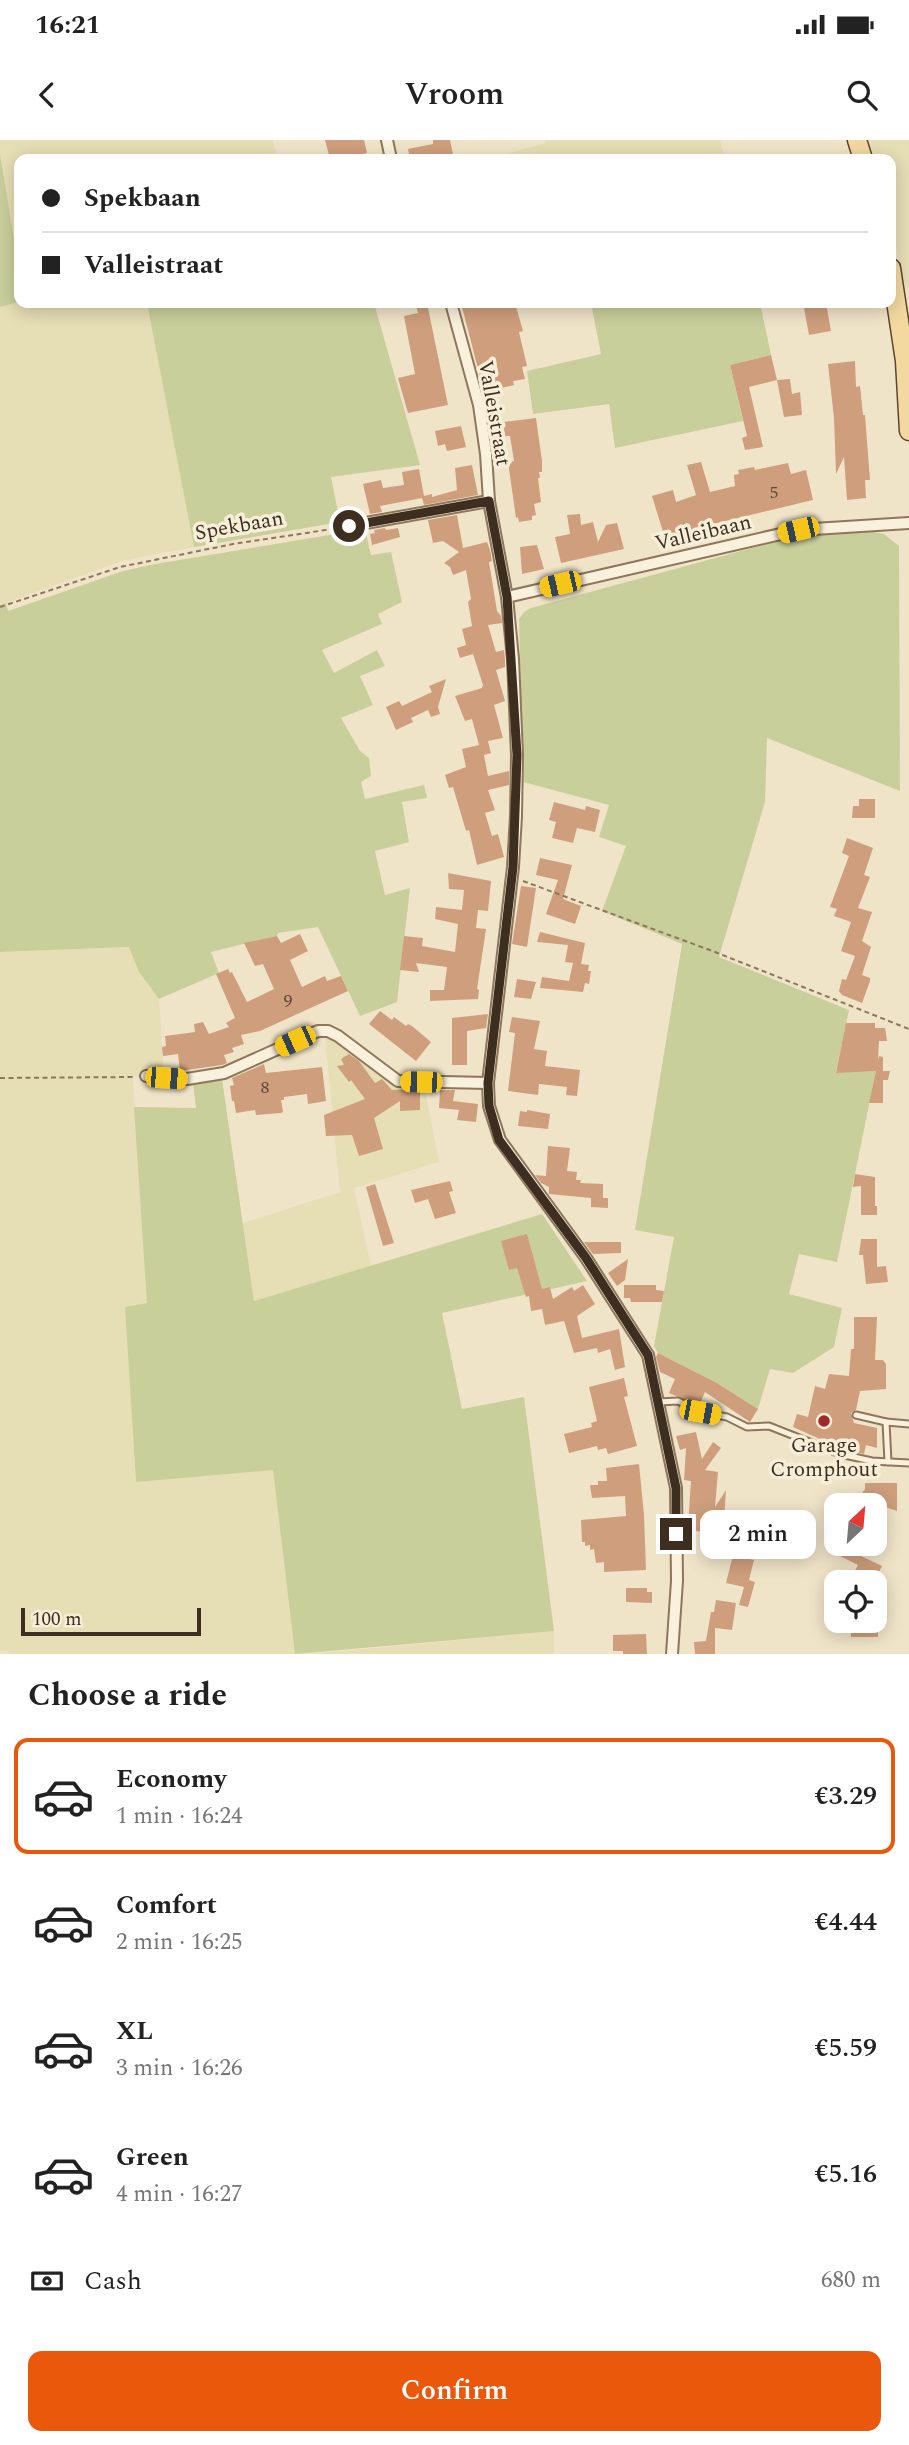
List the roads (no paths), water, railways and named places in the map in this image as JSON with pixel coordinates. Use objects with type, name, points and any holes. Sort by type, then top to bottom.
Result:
[{"type":"main road","points":[[896,285],[904,313],[909,431]]},
{"type":"street","name":"Valleistraat","points":[[452,308],[479,405],[489,501],[507,597],[517,755],[512,877],[488,1083],[489,1106],[499,1140],[586,1258],[648,1355],[676,1488],[677,1581],[672,1654]]},
{"type":"street","points":[[349,526],[489,501]]},
{"type":"street","name":"Valleibaan","points":[[507,597],[798,530],[909,523]]},
{"type":"street","points":[[146,1076],[187,1079],[224,1073],[318,1031],[328,1031],[398,1081],[488,1083]]},
{"type":"lane","points":[[658,1402],[678,1401],[700,1412],[727,1417],[747,1427],[769,1426],[840,1454],[909,1463]]},
{"type":"lane","points":[[856,1415],[909,1424]]},
{"type":"lane","points":[[886,1422],[888,1462]]},
{"type":"place","name":"Garage Cromphout","points":[[824,1421]]}]
